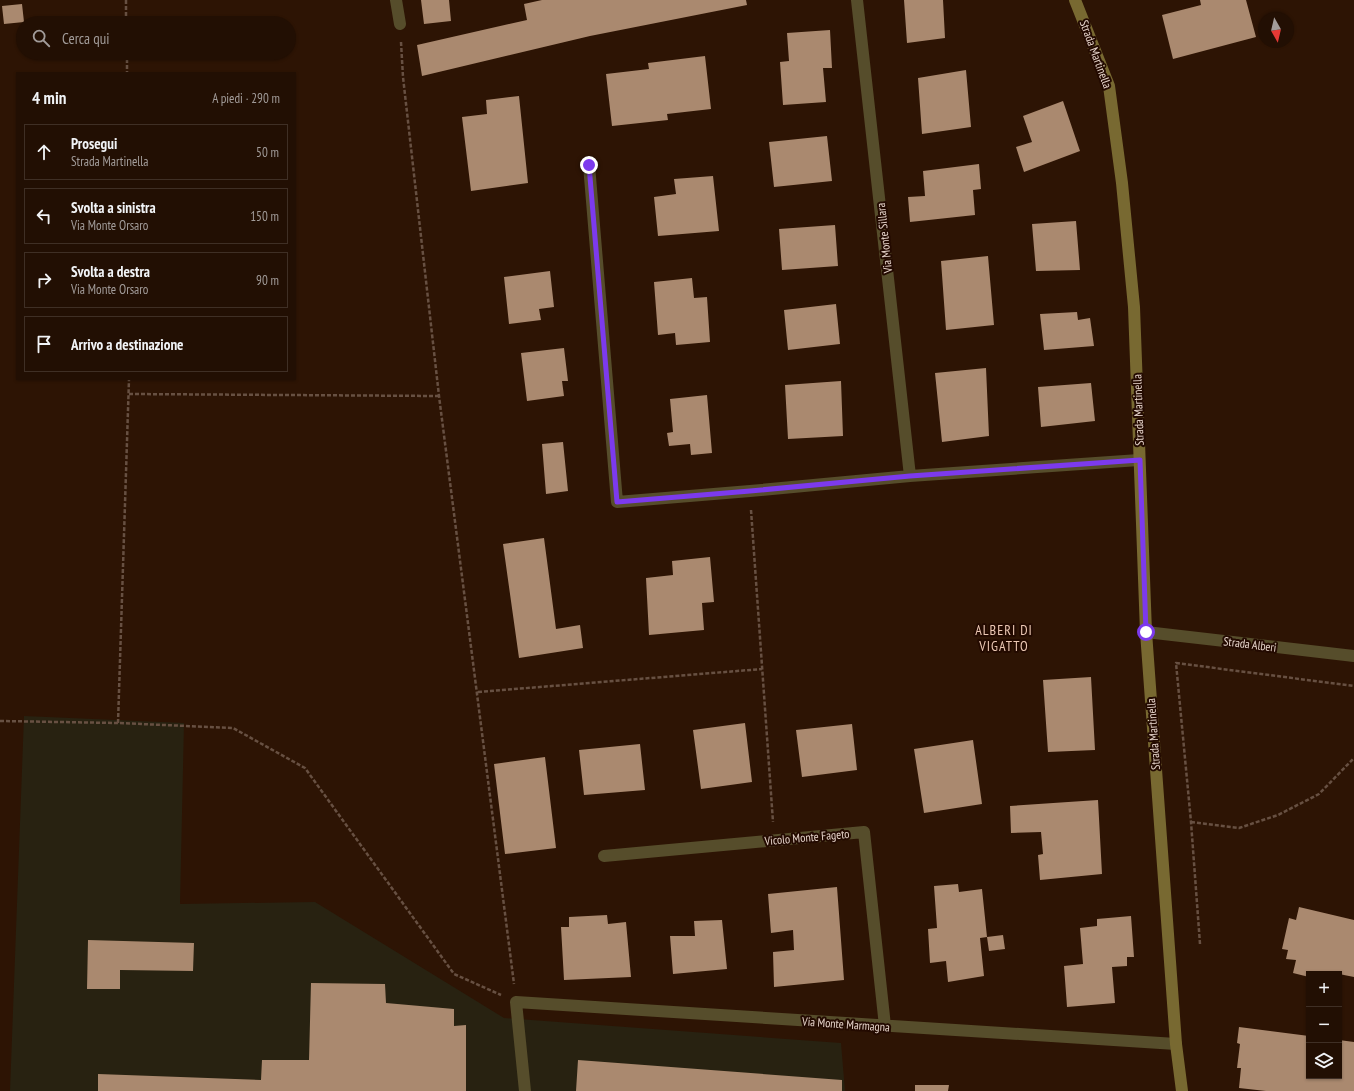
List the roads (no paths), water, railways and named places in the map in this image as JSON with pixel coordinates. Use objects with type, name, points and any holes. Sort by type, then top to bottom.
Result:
[{"type":"street","points":[[396,0],[400,24]]},
{"type":"street","name":"Via Monte Sillara","points":[[857,0],[910,476]]},
{"type":"street","name":"Strada Martinella","points":[[1075,0],[1109,86],[1122,183],[1134,307],[1146,632],[1176,1044],[1182,1091]]},
{"type":"street","points":[[589,165],[617,502],[910,476],[1140,460]]},
{"type":"street","name":"Strada Alberi","points":[[1146,632],[1354,656]]},
{"type":"street","name":"Vicolo Monte Fageto","points":[[604,856],[864,832],[885,1026]]},
{"type":"street","name":"Via Monte Marmagna","points":[[525,1091],[516,1002],[1176,1044]]},
{"type":"district","name":"ALBERI DI VIGATTO","points":[[1004,638]]}]
